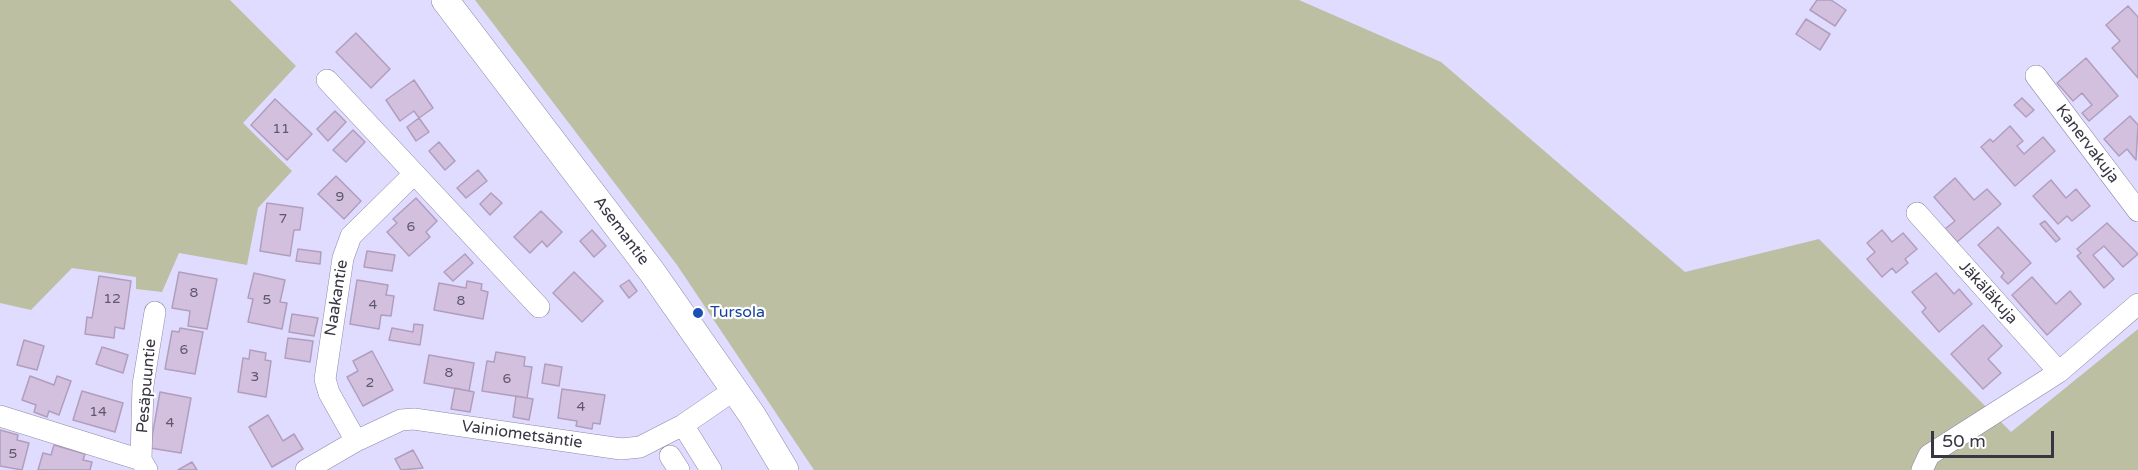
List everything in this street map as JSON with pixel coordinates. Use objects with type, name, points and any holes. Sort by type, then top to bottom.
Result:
[{"type":"main road","name":"Asemantie","points":[[445,0],[652,272],[752,415],[785,470]]},
{"type":"street","name":"Kanervakuja","points":[[2036,76],[2138,211]]},
{"type":"street","points":[[327,80],[539,308]]},
{"type":"street","name":"Naakantie","points":[[356,441],[329,393],[325,379],[343,258],[351,236],[413,175]]},
{"type":"street","name":"Jäkäläkuja","points":[[1917,213],[2059,372]]},
{"type":"street","points":[[1922,470],[1929,455],[2059,372],[2138,304]]},
{"type":"street","name":"Pesäpuuntie","points":[[0,416],[144,465],[143,385],[155,312]]},
{"type":"street","name":"Vainiometsäntie","points":[[306,470],[356,441],[401,420],[414,419],[621,449],[639,447],[687,432],[734,390]]},
{"type":"street","points":[[687,432],[711,470]]},
{"type":"green space","points":[[0,0],[230,0],[296,66],[243,123],[292,171],[258,208],[247,265],[179,253],[162,292],[136,289],[136,277],[72,268],[31,310],[0,303]]},
{"type":"green space","points":[[475,0],[1299,0],[1441,62],[1685,272],[1819,239],[2011,432],[2138,329],[2138,470],[814,470],[677,265]]},
{"type":"building","points":[[1817,0],[1831,0],[1846,10],[1835,26],[1810,10]]},
{"type":"building","points":[[2128,6],[2138,17],[2138,78],[2112,48],[2120,41],[2106,25]]},
{"type":"building","points":[[1806,19],[1830,34],[1820,50],[1796,34]]},
{"type":"building","points":[[356,33],[390,69],[371,88],[336,52]]},
{"type":"building","points":[[2086,58],[2118,96],[2089,121],[2082,113],[2092,105],[2082,93],[2073,101],[2057,83]]},
{"type":"building","points":[[414,80],[433,108],[419,118],[414,111],[400,121],[386,100]]},
{"type":"building","points":[[2022,98],[2034,110],[2026,117],[2014,105]]},
{"type":"building","points":[[275,99],[312,134],[287,160],[251,125]]},
{"type":"building","points":[[335,111],[346,122],[328,141],[317,129]]},
{"type":"building","points":[[2130,116],[2138,125],[2136,160],[2127,149],[2119,156],[2104,139]]},
{"type":"building","points":[[419,118],[429,132],[416,141],[407,127]]},
{"type":"building","points":[[2010,126],[2023,141],[2017,146],[2024,154],[2043,137],[2055,151],[2015,186],[1981,147],[1990,139],[1993,142]]},
{"type":"building","points":[[353,130],[365,142],[346,162],[333,150]]},
{"type":"building","points":[[439,142],[455,161],[445,170],[429,151]]},
{"type":"building","points":[[478,170],[487,181],[466,198],[457,188]]},
{"type":"building","points":[[336,176],[361,201],[344,219],[318,194]]},
{"type":"building","points":[[1955,178],[1974,200],[1987,189],[2001,204],[1957,242],[1945,229],[1955,221],[1934,197]]},
{"type":"building","points":[[2051,180],[2066,198],[2076,189],[2090,206],[2072,221],[2067,216],[2058,224],[2033,196]]},
{"type":"building","points":[[491,193],[502,203],[490,215],[480,204]]},
{"type":"building","points":[[416,198],[437,221],[426,232],[430,237],[409,256],[387,232],[397,223],[393,219]]},
{"type":"building","points":[[267,203],[303,208],[300,230],[294,230],[290,256],[260,251]]},
{"type":"building","points":[[541,211],[562,232],[547,247],[542,241],[530,253],[514,237]]},
{"type":"building","points":[[2045,221],[2060,239],[2056,242],[2040,224]]},
{"type":"building","points":[[2107,223],[2138,254],[2123,267],[2104,246],[2093,255],[2114,279],[2104,288],[2077,256],[2081,253],[2077,249]]},
{"type":"building","points":[[1998,227],[2031,263],[2008,284],[2001,277],[2004,273],[1978,245]]},
{"type":"building","points":[[592,230],[606,246],[594,257],[580,241]]},
{"type":"building","points":[[1882,230],[1892,242],[1903,233],[1917,249],[1905,259],[1908,263],[1896,273],[1892,268],[1882,277],[1867,259],[1875,252],[1867,243]]},
{"type":"building","points":[[298,249],[321,252],[320,264],[296,261]]},
{"type":"building","points":[[367,251],[395,255],[392,271],[364,267]]},
{"type":"building","points":[[465,254],[473,263],[453,281],[444,272]]},
{"type":"building","points":[[179,272],[217,279],[207,329],[188,326],[190,311],[172,308]]},
{"type":"building","points":[[574,272],[603,301],[582,322],[553,293]]},
{"type":"building","points":[[254,273],[285,280],[280,302],[287,303],[282,329],[248,322],[253,299],[248,298]]},
{"type":"building","points":[[1936,273],[1954,294],[1959,289],[1972,304],[1939,332],[1922,312],[1926,308],[1912,292]]},
{"type":"building","points":[[99,276],[131,281],[124,329],[115,327],[114,338],[85,334],[87,317],[92,318]]},
{"type":"building","points":[[2032,277],[2056,304],[2070,291],[2081,304],[2047,335],[2012,295]]},
{"type":"building","points":[[357,280],[388,285],[386,295],[394,296],[391,316],[381,315],[379,329],[350,324]]},
{"type":"building","points":[[629,280],[637,291],[629,298],[620,286]]},
{"type":"building","points":[[467,281],[482,284],[481,290],[488,292],[483,319],[434,310],[439,283],[466,288]]},
{"type":"building","points":[[292,314],[318,318],[314,336],[289,332]]},
{"type":"building","points":[[414,324],[423,325],[420,345],[389,340],[392,328],[413,332]]},
{"type":"building","points":[[1983,325],[2002,346],[1988,359],[2001,373],[1983,389],[1951,354]]},
{"type":"building","points":[[180,328],[203,332],[195,374],[165,369],[172,331],[179,332]]},
{"type":"building","points":[[288,338],[313,341],[310,362],[285,358]]},
{"type":"building","points":[[24,340],[44,346],[37,370],[17,365]]},
{"type":"building","points":[[102,347],[128,355],[123,373],[96,364]]},
{"type":"building","points":[[250,350],[266,353],[265,360],[271,361],[266,397],[238,392],[243,358],[249,359]]},
{"type":"building","points":[[372,351],[393,390],[363,406],[347,377],[358,371],[353,361]]},
{"type":"building","points":[[496,352],[525,357],[524,366],[532,367],[527,398],[482,391],[487,361],[494,362]]},
{"type":"building","points":[[429,355],[474,363],[469,391],[424,383]]},
{"type":"building","points":[[545,364],[562,367],[559,386],[542,383]]},
{"type":"building","points":[[30,376],[54,385],[57,376],[71,381],[59,415],[49,411],[47,417],[34,412],[36,405],[22,400]]},
{"type":"building","points":[[455,388],[474,392],[470,412],[451,409]]},
{"type":"building","points":[[562,389],[605,395],[600,424],[593,423],[592,429],[576,426],[577,421],[558,418]]},
{"type":"building","points":[[82,391],[123,403],[115,432],[73,420]]},
{"type":"building","points":[[160,392],[191,398],[181,453],[150,448]]},
{"type":"building","points":[[516,396],[533,399],[529,420],[513,417]]},
{"type":"building","points":[[268,415],[283,441],[294,434],[303,449],[272,467],[249,427]]},
{"type":"building","points":[[0,430],[18,435],[17,440],[29,443],[22,470],[0,466]]},
{"type":"building","points":[[54,445],[85,454],[83,460],[92,462],[90,470],[38,470],[43,453],[51,455]]},
{"type":"building","points":[[413,450],[423,468],[401,470],[395,459]]},
{"type":"building","points":[[192,462],[197,470],[178,470]]},
{"type":"place","name":"Tursola","points":[[698,313]]}]
